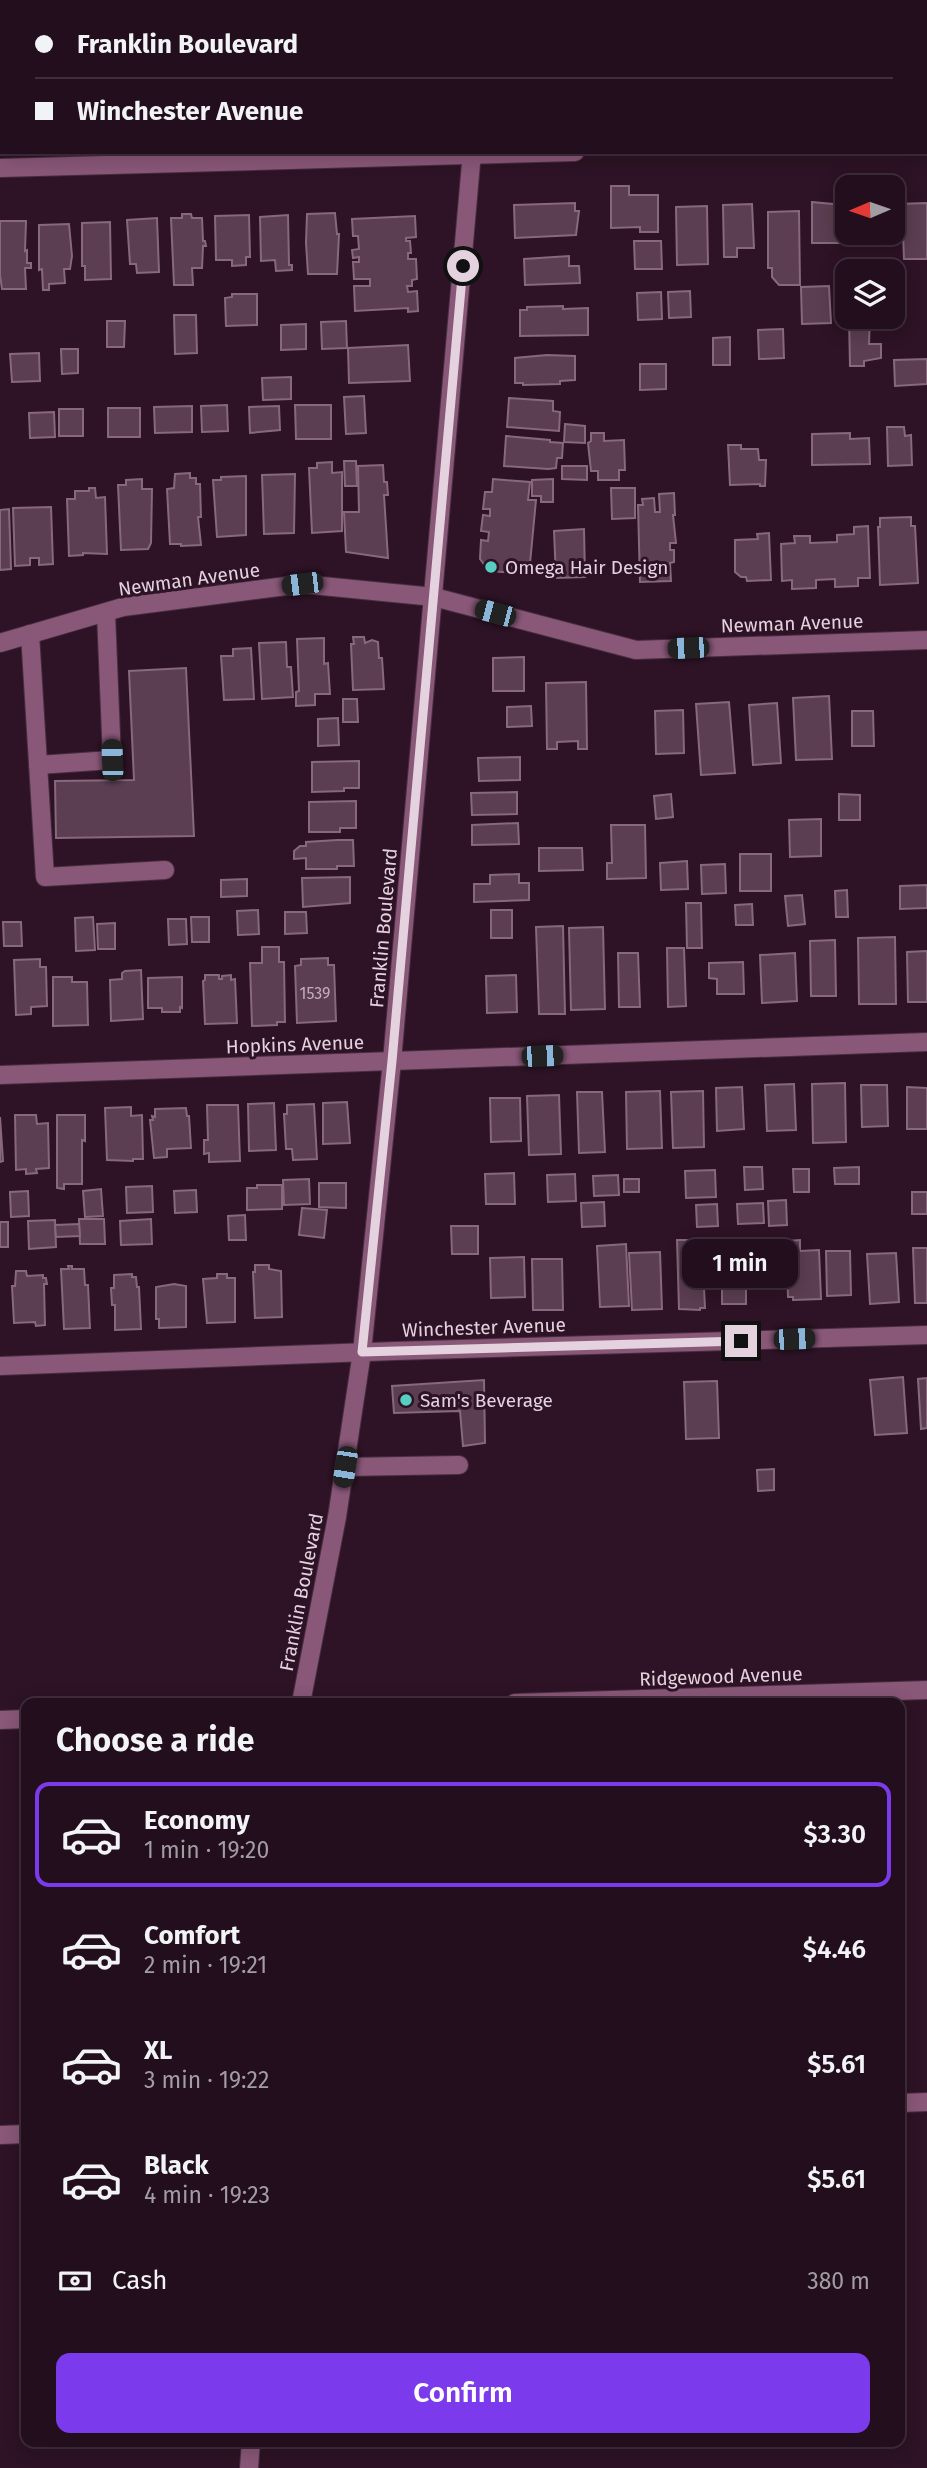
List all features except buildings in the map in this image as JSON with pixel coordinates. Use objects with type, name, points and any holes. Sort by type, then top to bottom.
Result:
[{"type":"street","points":[[0,168],[472,154]]},
{"type":"street","name":"Franklin Boulevard","points":[[303,1698],[345,1467],[362,1352],[392,1061],[472,154]]},
{"type":"street","name":"Newman Avenue","points":[[0,643],[123,607],[302,584],[434,597],[636,650],[927,640]]},
{"type":"street","points":[[38,765],[112,760],[106,612]]},
{"type":"street","points":[[30,634],[45,877],[165,870]]},
{"type":"street","name":"Hopkins Avenue","points":[[0,1075],[927,1042]]},
{"type":"street","name":"Winchester Avenue","points":[[0,1366],[927,1335]]},
{"type":"street","points":[[345,1467],[459,1465]]},
{"type":"street","name":"Ridgewood Avenue","points":[[674,1698],[927,1690]]},
{"type":"street","points":[[0,1720],[21,1719]]},
{"type":"street","points":[[905,2103],[927,2102]]},
{"type":"street","points":[[0,2135],[21,2134]]},
{"type":"street","points":[[249,2468],[251,2447]]},
{"type":"place","name":"Omega Hair Design","points":[[491,567]]},
{"type":"place","name":"Sam's Beverage","points":[[406,1400]]},
{"type":"route","points":[[463,266],[392,1061],[362,1352],[741,1341]]}]
